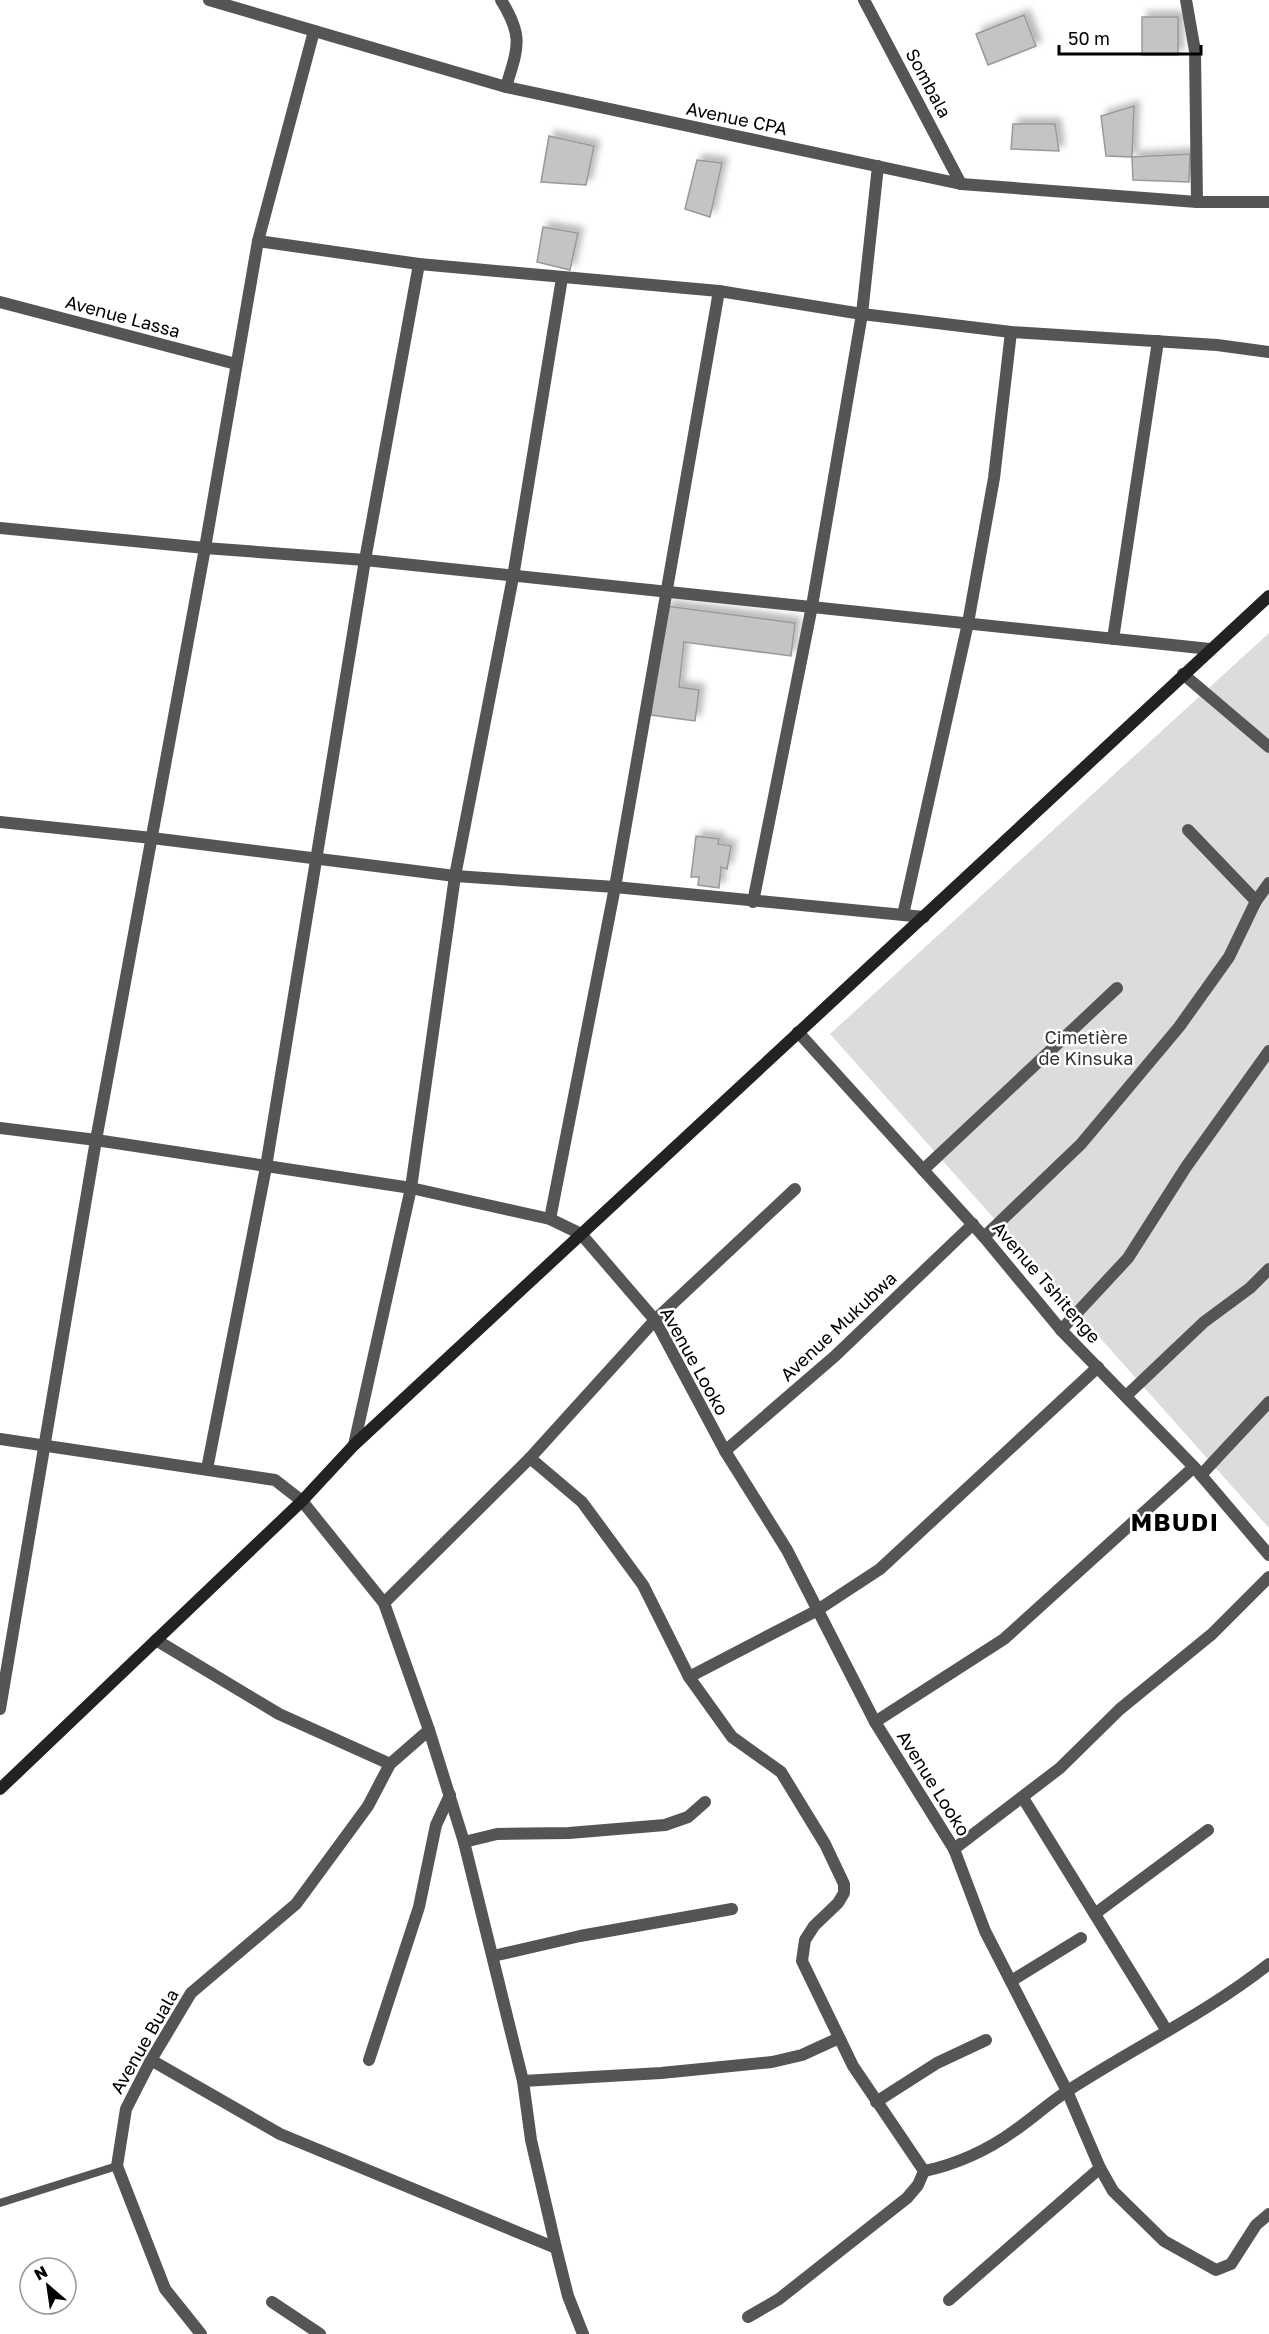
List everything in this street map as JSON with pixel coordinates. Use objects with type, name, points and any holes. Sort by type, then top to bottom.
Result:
[{"type":"street","name":"Avenue CPA","points":[[209,0],[507,87],[961,184],[1197,202],[1269,202]]},
{"type":"street","points":[[501,0],[517,28],[517,50],[507,87]]},
{"type":"street","name":"Sombala","points":[[864,0],[961,184]]},
{"type":"street","points":[[1186,0],[1195,51],[1197,202]]},
{"type":"street","points":[[0,1709],[96,1140],[205,548],[258,241],[314,31]]},
{"type":"street","points":[[753,902],[812,606],[862,314],[878,166]]},
{"type":"street","points":[[258,241],[419,264],[718,291],[862,314],[1011,332],[1158,341],[1269,352]]},
{"type":"street","points":[[207,1469],[266,1167],[318,860],[365,560],[419,264]]},
{"type":"street","points":[[354,1445],[411,1188],[455,876],[513,577],[561,278]]},
{"type":"street","points":[[550,1219],[615,887],[718,291]]},
{"type":"street","name":"Avenue Lassa","points":[[0,302],[236,364]]},
{"type":"street","points":[[903,915],[968,623],[994,478],[1011,332]]},
{"type":"street","points":[[1113,639],[1158,341]]},
{"type":"street","points":[[0,528],[205,548],[365,560],[1210,649]]},
{"type":"street","points":[[0,1789],[302,1501],[354,1445],[1269,596]]},
{"type":"street","points":[[1183,674],[1269,747]]},
{"type":"street","points":[[0,822],[152,838],[455,876],[615,887],[924,917]]},
{"type":"street","points":[[1188,830],[1256,901]]},
{"type":"street","points":[[984,1236],[1052,1174],[1123,1096],[1179,1027],[1228,957],[1256,901],[1269,883]]},
{"type":"street","points":[[923,1170],[1117,988]]},
{"type":"street","name":"Avenue Tshitenge","points":[[798,1032],[984,1236],[1061,1330],[1198,1471],[1269,1555]]},
{"type":"street","points":[[1061,1330],[1128,1258],[1186,1167],[1269,1050]]},
{"type":"street","points":[[0,1128],[96,1140],[411,1188],[550,1219],[581,1234]]},
{"type":"street","points":[[384,1603],[530,1458],[655,1320],[795,1189]]},
{"type":"street","name":"Avenue Mukubwa","points":[[725,1451],[835,1356],[973,1224]]},
{"type":"street","name":"Avenue Looko","points":[[581,1234],[655,1320],[725,1451],[787,1550],[816,1611],[875,1722],[954,1849],[985,1931],[1067,2091],[1100,2168],[1113,2191],[1164,2241],[1216,2270],[1231,2264],[1256,2225],[1269,2214]]},
{"type":"street","points":[[1126,1396],[1204,1322],[1250,1288],[1269,1269]]},
{"type":"street","points":[[689,1677],[816,1611],[880,1569],[1098,1367]]},
{"type":"street","points":[[875,1722],[1004,1639],[1198,1471],[1269,1402]]},
{"type":"street","points":[[0,1439],[275,1480],[302,1501],[384,1603],[429,1730],[464,1842],[523,2081],[531,2140],[556,2248],[568,2296],[583,2334]]},
{"type":"street","points":[[530,1458],[582,1502],[643,1586],[689,1677],[732,1737],[781,1772],[825,1844],[844,1884],[844,1893],[838,1903],[813,1926],[805,1940],[802,1960],[839,2038],[876,2102],[924,2171]]},
{"type":"street","points":[[954,1849],[1060,1768],[1120,1709],[1212,1634],[1269,1577]]},
{"type":"street","points":[[156,1640],[279,1714],[390,1764]]},
{"type":"street","name":"Avenue Buala","points":[[117,2166],[126,2109],[151,2060],[191,1993],[296,1904],[368,1806],[390,1764],[429,1730]]},
{"type":"street","points":[[369,2060],[419,1907],[436,1825],[450,1795]]},
{"type":"street","points":[[1023,1798],[1167,2031]]},
{"type":"street","points":[[464,1842],[497,1834],[569,1833],[665,1825],[688,1817],[705,1802]]},
{"type":"street","points":[[1096,1913],[1208,1830]]},
{"type":"street","points":[[493,1956],[580,1936],[732,1909]]},
{"type":"street","points":[[1011,1981],[1081,1938]]},
{"type":"street","points":[[924,2171],[952,2165],[1013,2132],[1067,2091],[1248,1981],[1269,1964]]},
{"type":"street","points":[[523,2081],[661,2073],[772,2062],[802,2055],[839,2038]]},
{"type":"street","points":[[876,2102],[937,2063],[986,2040]]},
{"type":"street","points":[[151,2060],[280,2134],[556,2248]]},
{"type":"street","points":[[117,2166],[165,2289],[201,2334]]},
{"type":"street","points":[[949,2300],[1100,2168]]},
{"type":"street","points":[[748,2317],[779,2299],[907,2198],[918,2186],[924,2171]]},
{"type":"street","points":[[272,2302],[320,2334]]},
{"type":"lane","points":[[0,2203],[117,2166]]},
{"type":"green space","name":"Cimetière de Kinsuka","points":[[1269,633],[1269,1528],[830,1034]]},
{"type":"building","points":[[1024,15],[1036,46],[988,65],[976,34]]},
{"type":"building","points":[[1142,17],[1178,17],[1178,55],[1142,55]]},
{"type":"building","points":[[1134,106],[1132,157],[1106,156],[1101,116]]},
{"type":"building","points":[[1013,124],[1055,124],[1059,151],[1011,149]]},
{"type":"building","points":[[549,136],[594,146],[586,185],[541,182]]},
{"type":"building","points":[[1190,154],[1189,182],[1133,180],[1132,157]]},
{"type":"building","points":[[697,160],[722,163],[710,217],[685,209]]},
{"type":"building","points":[[543,227],[578,233],[570,270],[537,262]]},
{"type":"building","points":[[666,606],[795,623],[791,656],[684,642],[679,687],[699,690],[695,721],[651,715]]},
{"type":"building","points":[[696,836],[719,839],[718,844],[731,846],[727,869],[721,867],[719,888],[698,885],[699,877],[691,877]]},
{"type":"district","name":"MBUDI","points":[[1175,1521]]}]
